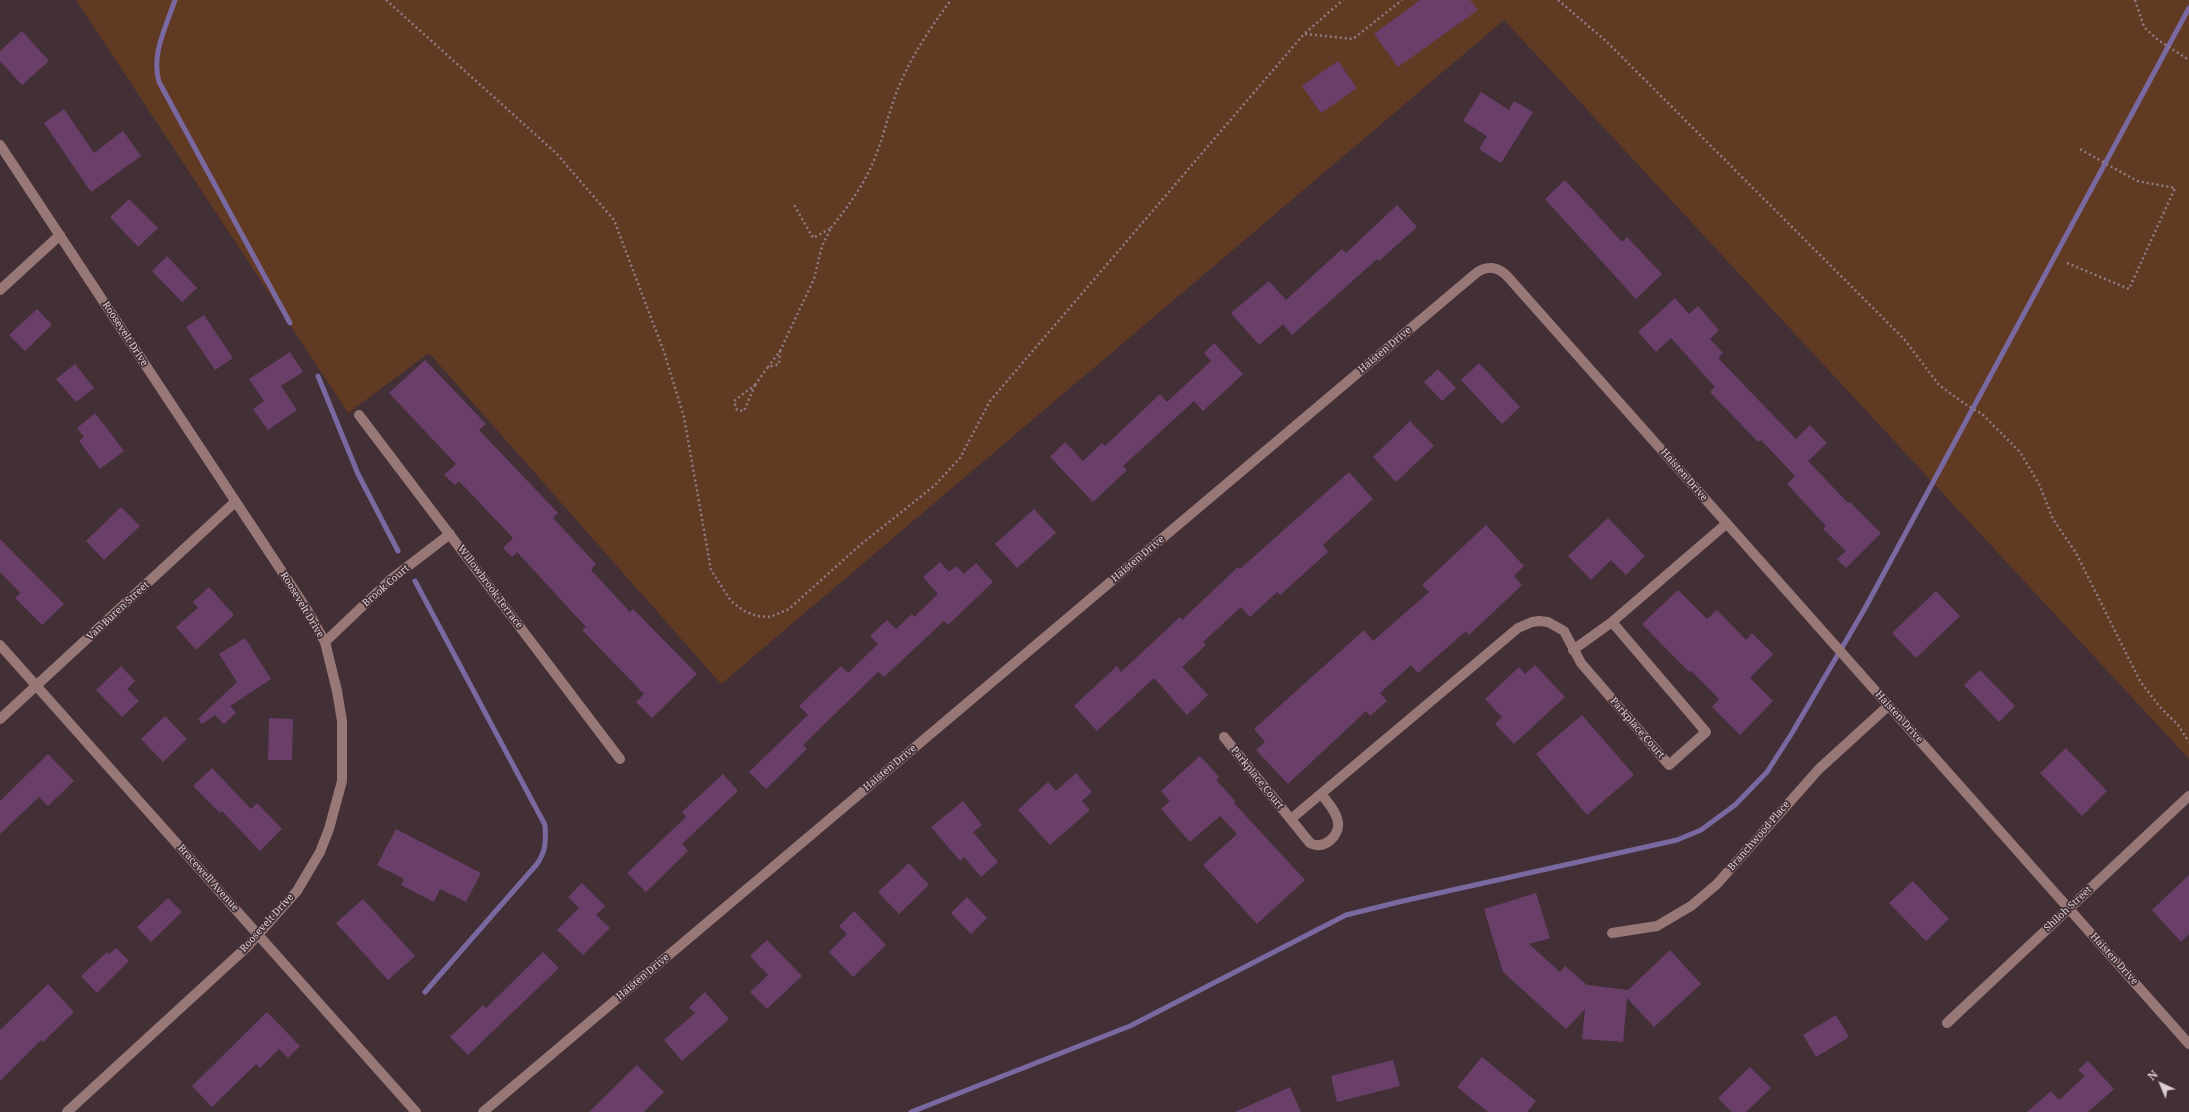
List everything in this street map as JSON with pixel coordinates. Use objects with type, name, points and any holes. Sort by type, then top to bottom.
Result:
[{"type":"street","name":"Roosevelt Drive","points":[[0,145],[306,608],[325,642],[337,691],[342,721],[342,781],[329,828],[310,872],[297,891],[248,946],[67,1112]]},
{"type":"street","points":[[0,290],[60,235]]},
{"type":"street","name":"Haisten Drive","points":[[483,1112],[1480,270],[1493,268],[1504,272],[2189,1044]]},
{"type":"street","name":"Willowbrook Terrace","points":[[359,415],[620,759]]},
{"type":"street","name":"Van Buren Street","points":[[0,719],[235,502]]},
{"type":"street","points":[[1574,650],[1612,622],[1726,524]]},
{"type":"street","name":"Brook Court","points":[[325,642],[390,580],[450,534]]},
{"type":"street","name":"Parkplace Court","points":[[1290,819],[1322,795],[1518,628],[1532,622],[1548,622],[1564,631],[1581,662],[1669,765],[1706,732],[1612,622]]},
{"type":"street","name":"Bracewell Avenue","points":[[0,645],[416,1112]]},
{"type":"street","name":"Branchwood Place","points":[[1612,933],[1657,926],[1691,906],[1717,884],[1819,769],[1888,706]]},
{"type":"street","name":"Parkplace Court","points":[[1224,737],[1310,843],[1315,846],[1321,846],[1328,843],[1333,837],[1338,823],[1333,810],[1322,795]]},
{"type":"street","name":"Shiloh Street","points":[[1948,1023],[2189,796]]},
{"type":"path","points":[[386,0],[556,153],[614,220],[664,352],[684,417],[711,570],[731,601],[744,611],[757,616],[770,617],[789,610],[859,546],[934,486],[960,458],[990,401],[1304,34],[1343,0]]},
{"type":"path","points":[[755,385],[734,401],[737,410],[744,411],[755,385],[780,351],[814,279],[822,246],[831,228],[856,194],[871,167],[889,123],[899,88],[914,55],[951,0]]},
{"type":"path","points":[[1304,34],[1353,39],[1402,0]]},
{"type":"path","points":[[1558,0],[1607,42],[1904,339],[1939,386],[1982,414],[2020,452],[2039,484],[2053,518],[2076,552],[2140,681],[2160,707],[2178,725],[2189,742]]},
{"type":"path","points":[[2135,0],[2144,28],[2158,40],[2189,60]]},
{"type":"path","points":[[2067,263],[2129,289],[2175,188],[2137,181],[2078,148]]},
{"type":"path","points":[[793,203],[813,238],[831,228]]},
{"type":"path","points":[[768,367],[779,364],[780,351]]},
{"type":"shaded area","points":[[76,0],[2189,0],[2189,759],[1504,20],[721,684],[429,353],[348,413]]},
{"type":"building","points":[[1420,0],[1470,0],[1478,10],[1398,67],[1374,34]]},
{"type":"building","points":[[22,31],[49,61],[22,85],[0,61],[0,51]]},
{"type":"building","points":[[1338,61],[1357,88],[1321,113],[1302,86]]},
{"type":"building","points":[[1481,92],[1509,110],[1514,101],[1533,112],[1501,163],[1479,149],[1487,136],[1463,121]]},
{"type":"building","points":[[64,109],[94,153],[123,131],[141,156],[91,192],[44,123]]},
{"type":"building","points":[[1565,180],[1622,242],[1627,237],[1662,274],[1636,299],[1545,199]]},
{"type":"building","points":[[129,199],[158,228],[138,247],[110,217]]},
{"type":"building","points":[[1397,205],[1417,227],[1379,261],[1377,259],[1292,335],[1283,324],[1259,345],[1231,313],[1269,281],[1286,300],[1342,249],[1346,253]]},
{"type":"building","points":[[167,256],[197,288],[182,302],[152,271]]},
{"type":"building","points":[[1675,298],[1689,314],[1698,306],[1719,330],[1710,339],[1723,353],[1718,358],[1796,439],[1810,425],[1827,443],[1808,461],[1848,503],[1850,502],[1881,533],[1846,568],[1837,559],[1846,551],[1823,529],[1826,526],[1787,484],[1795,476],[1761,440],[1758,442],[1710,392],[1715,387],[1671,338],[1656,352],[1638,332]]},
{"type":"building","points":[[37,309],[52,325],[25,351],[9,335]]},
{"type":"building","points":[[204,315],[233,358],[215,370],[186,327]]},
{"type":"building","points":[[1214,343],[1243,374],[1203,411],[1194,401],[1123,466],[1127,470],[1093,502],[1050,457],[1065,442],[1083,461],[1102,443],[1105,446],[1160,394],[1167,402],[1211,361],[1204,353]]},
{"type":"building","points":[[290,352],[303,372],[281,386],[297,410],[268,430],[253,409],[264,401],[249,379]]},
{"type":"building","points":[[425,360],[486,424],[479,430],[558,513],[553,518],[596,564],[591,570],[630,612],[633,609],[697,674],[652,718],[636,702],[644,694],[582,630],[586,627],[517,552],[512,557],[503,548],[513,538],[459,481],[455,485],[444,475],[456,464],[389,393]]},
{"type":"building","points":[[1479,363],[1520,407],[1502,424],[1461,380]]},
{"type":"building","points":[[75,364],[94,388],[76,402],[56,379]]},
{"type":"building","points":[[1438,369],[1456,388],[1442,401],[1424,382]]},
{"type":"building","points":[[95,413],[124,451],[100,469],[79,441],[84,437],[77,428]]},
{"type":"building","points":[[1410,421],[1434,446],[1396,482],[1373,457]]},
{"type":"building","points":[[1349,472],[1373,499],[1323,545],[1328,552],[1280,595],[1277,592],[1250,617],[1241,607],[1203,642],[1206,645],[1182,667],[1208,695],[1187,715],[1154,678],[1097,731],[1074,706],[1117,666],[1121,672],[1180,617],[1182,620],[1238,567],[1240,569]]},
{"type":"building","points":[[121,507],[140,526],[104,560],[86,541]]},
{"type":"building","points":[[1034,509],[1056,533],[1017,568],[995,544]]},
{"type":"building","points":[[1608,518],[1645,556],[1626,575],[1611,560],[1591,580],[1568,556]]},
{"type":"building","points":[[1486,525],[1524,566],[1514,576],[1522,585],[1469,635],[1466,631],[1418,673],[1411,665],[1380,693],[1387,701],[1370,716],[1366,711],[1288,784],[1256,750],[1265,742],[1254,729],[1364,630],[1373,641],[1429,592],[1422,585]]},
{"type":"building","points":[[0,539],[64,604],[42,625],[15,598],[20,593],[0,572]]},
{"type":"building","points":[[940,562],[949,572],[956,566],[964,574],[976,563],[993,582],[948,625],[944,621],[884,677],[878,672],[803,745],[807,749],[766,789],[749,772],[808,715],[799,706],[841,666],[848,673],[878,644],[870,636],[887,620],[896,629],[912,614],[914,617],[938,594],[923,577]]},
{"type":"building","points":[[209,587],[234,615],[196,650],[176,627],[198,608],[193,602]]},
{"type":"building","points":[[1678,590],[1707,619],[1717,610],[1746,640],[1752,633],[1773,654],[1750,678],[1773,701],[1740,735],[1712,707],[1719,699],[1691,671],[1689,672],[1642,624]]},
{"type":"building","points":[[1936,591],[1960,616],[1916,658],[1892,633]]},
{"type":"building","points":[[245,638],[271,679],[230,706],[236,713],[224,724],[215,715],[202,724],[198,719],[237,682],[219,654]]},
{"type":"building","points":[[1535,665],[1565,697],[1514,744],[1495,724],[1502,717],[1485,699],[1519,667],[1525,674]]},
{"type":"building","points":[[121,666],[135,681],[127,689],[139,701],[122,717],[96,690]]},
{"type":"building","points":[[1980,670],[2015,706],[1999,722],[1964,685]]},
{"type":"building","points":[[1582,715],[1634,775],[1587,815],[1536,754]]},
{"type":"building","points":[[165,716],[187,739],[163,762],[141,739]]},
{"type":"building","points":[[269,718],[293,719],[292,760],[268,760]]},
{"type":"building","points":[[2066,748],[2107,791],[2082,816],[2040,773]]},
{"type":"building","points":[[48,754],[74,781],[48,806],[39,797],[0,834],[0,801]]},
{"type":"building","points":[[1200,756],[1219,777],[1216,780],[1235,801],[1234,803],[1305,880],[1257,924],[1203,865],[1237,834],[1220,816],[1190,842],[1161,809],[1170,801],[1161,791]]},
{"type":"building","points":[[212,768],[251,809],[257,803],[282,829],[260,851],[222,811],[220,813],[193,786]]},
{"type":"building","points":[[1076,773],[1092,792],[1082,801],[1090,810],[1050,845],[1018,810],[1048,782],[1056,791]]},
{"type":"building","points":[[723,774],[738,791],[682,844],[688,851],[646,892],[627,873],[686,817],[682,812]]},
{"type":"building","points":[[963,801],[982,825],[973,832],[998,862],[981,877],[964,857],[960,861],[931,827]]},
{"type":"building","points":[[396,829],[481,873],[466,902],[440,889],[434,902],[401,885],[404,879],[377,865]]},
{"type":"building","points":[[909,863],[929,885],[899,914],[878,892]]},
{"type":"building","points":[[2189,875],[2189,934],[2181,942],[2152,910]]},
{"type":"building","points":[[1913,881],[1949,919],[1926,941],[1889,903]]},
{"type":"building","points":[[582,883],[605,906],[596,915],[610,928],[583,955],[557,930],[579,908],[568,897]]},
{"type":"building","points":[[1536,893],[1550,938],[1529,944],[1560,972],[1565,966],[1587,985],[1628,990],[1670,950],[1701,984],[1654,1027],[1627,998],[1623,1042],[1582,1039],[1585,1009],[1566,1029],[1503,972],[1484,909]]},
{"type":"building","points":[[967,897],[987,918],[971,934],[951,913]]},
{"type":"building","points":[[168,898],[182,912],[151,942],[137,927]]},
{"type":"building","points":[[363,899],[415,956],[388,980],[336,923]]},
{"type":"building","points":[[854,911],[886,945],[853,977],[829,952],[847,934],[839,926]]},
{"type":"building","points":[[767,940],[802,976],[767,1009],[750,992],[768,975],[750,956]]},
{"type":"building","points":[[116,948],[129,961],[97,993],[81,976],[107,952],[109,954]]},
{"type":"building","points":[[543,952],[559,968],[468,1055],[450,1037],[483,1005],[486,1008]]},
{"type":"building","points":[[48,984],[74,1012],[43,1042],[41,1040],[0,1081],[0,1030]]},
{"type":"building","points":[[705,992],[729,1019],[682,1061],[664,1040],[695,1013],[689,1007]]},
{"type":"building","points":[[267,1012],[300,1046],[288,1058],[279,1049],[260,1068],[256,1064],[212,1107],[192,1086]]},
{"type":"building","points":[[1836,1015],[1849,1037],[1816,1057],[1803,1035]]},
{"type":"building","points":[[1482,1057],[1536,1101],[1527,1112],[1488,1112],[1457,1087]]},
{"type":"building","points":[[1393,1060],[1400,1086],[1337,1102],[1331,1076]]},
{"type":"building","points":[[2088,1061],[2114,1089],[2088,1112],[2027,1112],[2051,1091],[2059,1100],[2085,1076],[2078,1070]]},
{"type":"building","points":[[637,1065],[664,1092],[644,1112],[589,1112]]},
{"type":"building","points":[[1750,1067],[1771,1088],[1746,1112],[1732,1112],[1718,1098]]},
{"type":"building","points":[[1290,1087],[1301,1112],[1235,1112]]},
{"type":"waterway","points":[[175,0],[158,51],[157,72],[159,82],[290,323]]},
{"type":"waterway","points":[[911,1112],[1130,1026],[1346,915],[1677,840],[1701,830],[1735,805],[1767,772],[1792,733],[1864,610],[2189,8]]},
{"type":"waterway","points":[[318,376],[358,474],[398,551]]},
{"type":"waterway","points":[[415,581],[545,825],[544,850],[537,864],[425,992]]}]
